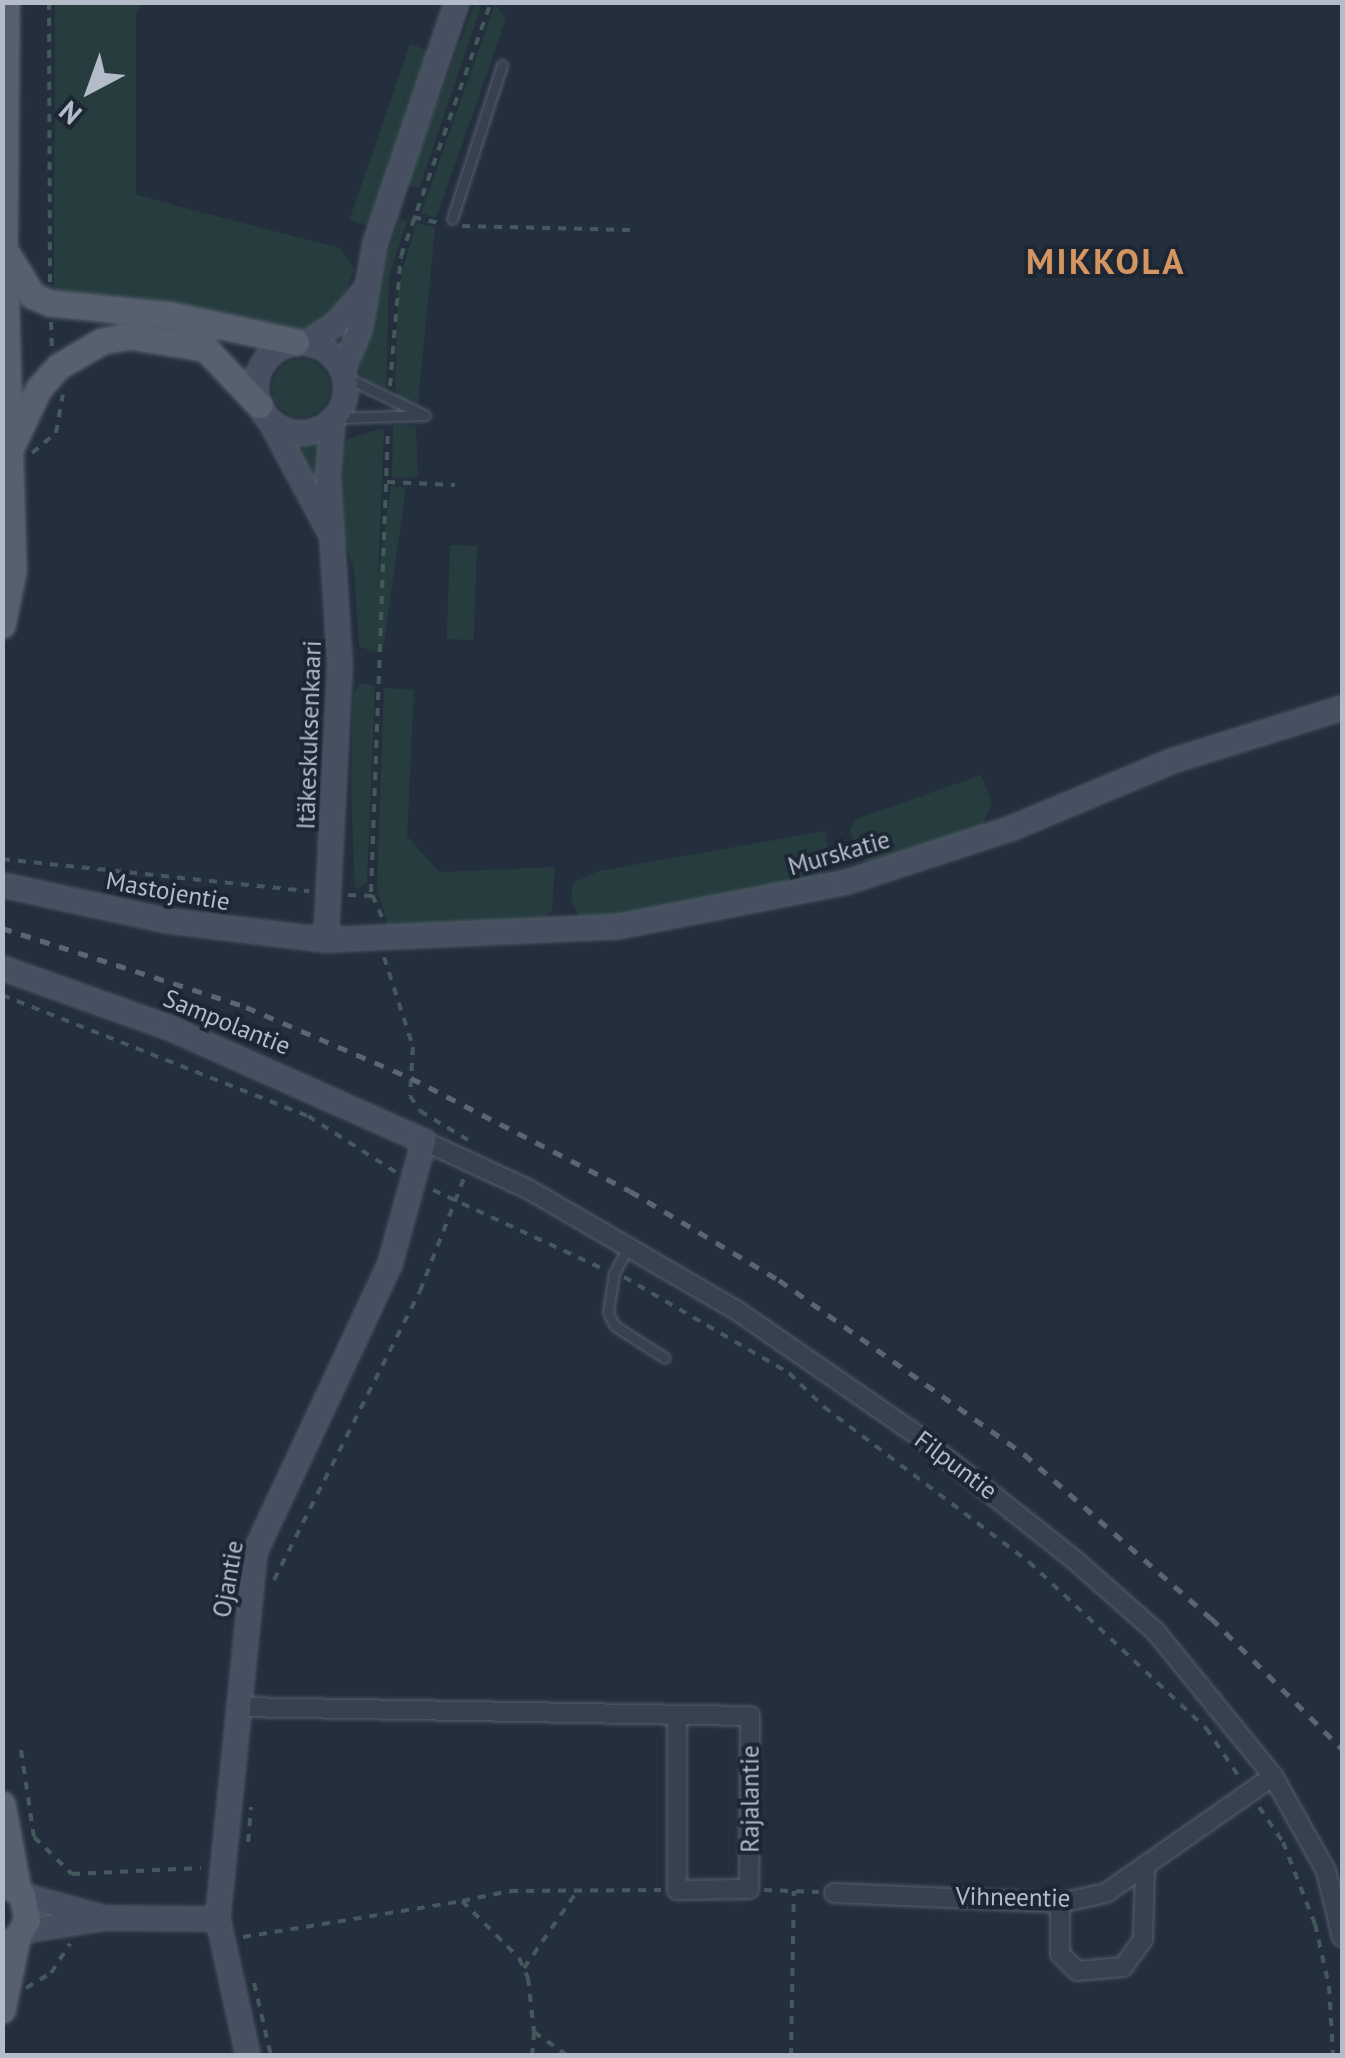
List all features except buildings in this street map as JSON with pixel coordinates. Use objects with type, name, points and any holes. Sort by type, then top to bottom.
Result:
[{"type":"main road","points":[[2,626],[14,571],[4,244],[6,2]]},
{"type":"main road","points":[[4,244],[16,277],[50,303],[171,315],[302,342]]},
{"type":"main road","points":[[10,457],[39,388],[58,366],[102,341],[185,340],[223,360],[264,413]]},
{"type":"main road","points":[[2,1804],[14,1889],[14,1938],[2,2010]]},
{"type":"street","points":[[363,292],[336,324],[262,364],[264,413],[302,434],[335,419],[344,374],[360,329],[363,292],[456,3]]},
{"type":"street","points":[[302,342],[335,357],[344,374]]},
{"type":"street","name":"Itäkeskuksenkaari","points":[[264,413],[330,532]]},
{"type":"street","name":"Itäkeskuksenkaari","points":[[326,940],[340,618],[330,532],[335,419]]},
{"type":"street","name":"Murskatie","points":[[326,940],[616,927],[829,887],[1012,828],[1172,761],[1342,708]]},
{"type":"street","name":"Mastojentie","points":[[2,885],[169,921],[326,940]]},
{"type":"street","name":"Sampolantie","points":[[2,968],[172,1029],[424,1141]]},
{"type":"street","name":"Filpuntie","points":[[424,1141],[630,1245],[862,1395],[1078,1562],[1156,1632],[1273,1776],[1326,1872],[1342,1937]]},
{"type":"street","name":"Ojantie","points":[[248,2056],[221,1870],[256,1552],[390,1264],[416,1183],[424,1141]]},
{"type":"street","name":"Rajalantie","points":[[237,1706],[750,1716],[749,1889],[677,1890]]},
{"type":"street","points":[[677,1716],[677,1890]]},
{"type":"street","name":"Vihneentie","points":[[834,1893],[1060,1902],[1106,1893],[1273,1776]]},
{"type":"street","points":[[1060,1902],[1060,1954],[1077,1970],[1124,1967],[1143,1940],[1145,1867]]},
{"type":"street","points":[[14,1889],[105,1918]]},
{"type":"street","points":[[14,1938],[105,1918],[229,1920]]},
{"type":"lane","points":[[452,219],[502,66]]},
{"type":"lane","points":[[335,419],[425,415],[389,402],[344,374]]},
{"type":"lane","points":[[630,1245],[614,1273],[608,1313],[616,1326],[665,1358]]},
{"type":"path","points":[[10,457],[56,433],[64,388],[52,355],[49,2]]},
{"type":"path","points":[[389,402],[394,285],[413,217],[491,2]]},
{"type":"path","points":[[413,217],[464,226],[630,230]]},
{"type":"path","points":[[272,1593],[420,1291],[477,1146],[420,1112],[410,1096],[413,1047],[384,969],[382,910],[374,896],[388,419]]},
{"type":"path","points":[[387,482],[456,485]]},
{"type":"path","points":[[2,860],[374,896]]},
{"type":"path","points":[[2,996],[36,1003],[308,1116],[416,1183],[656,1290],[788,1373],[824,1408],[1029,1562],[1206,1728],[1283,1842],[1315,1924],[1329,1986],[1333,2056]]},
{"type":"path","points":[[21,1750],[34,1837],[54,1863],[72,1874],[179,1865],[221,1870]]},
{"type":"path","points":[[245,1854],[250,1804]]},
{"type":"path","points":[[749,1889],[834,1893]]},
{"type":"path","points":[[524,1968],[578,1890]]},
{"type":"path","points":[[239,1938],[510,1891],[677,1890]]},
{"type":"path","points":[[791,2056],[794,1892]]},
{"type":"path","points":[[462,1901],[500,1932],[524,1968],[534,2032],[532,2056]]},
{"type":"path","points":[[229,1920],[245,1954]]},
{"type":"path","points":[[250,1971],[271,2056]]},
{"type":"path","points":[[534,2032],[568,2056]]},
{"type":"green space","points":[[55,3],[142,3],[136,15],[136,195],[340,248],[355,269],[333,318],[315,331],[293,333],[54,294]]},
{"type":"green space","points":[[475,3],[481,7],[419,188],[406,185]]},
{"type":"green space","points":[[495,4],[506,18],[436,218],[421,213]]},
{"type":"green space","points":[[410,44],[430,51],[369,227],[349,220]]},
{"type":"green space","points":[[399,220],[407,221],[389,277],[386,394],[366,383],[359,370],[372,299]]},
{"type":"green space","points":[[416,223],[435,227],[418,404],[395,398],[398,288]]},
{"type":"green space","points":[[301,359],[322,367],[330,388],[322,409],[301,417],[280,409],[272,388],[280,367]]},
{"type":"green space","points":[[393,425],[416,426],[418,477],[392,478]]},
{"type":"green space","points":[[384,428],[375,653],[359,646],[354,570],[335,511],[339,457],[348,439]]},
{"type":"green space","points":[[323,439],[320,501],[293,444]]},
{"type":"green space","points":[[391,486],[406,488],[383,651],[368,649]]},
{"type":"green space","points":[[450,545],[477,546],[474,640],[447,639]]},
{"type":"green space","points":[[360,684],[375,685],[367,883],[355,890],[351,793],[353,694]]},
{"type":"green space","points":[[384,688],[414,690],[407,836],[439,872],[555,867],[552,910],[539,925],[389,930],[377,887]]},
{"type":"green space","points":[[981,775],[992,803],[981,829],[875,864],[859,859],[850,831],[854,820]]},
{"type":"green space","points":[[825,831],[830,857],[821,876],[619,917],[579,916],[571,900],[573,883],[599,871]]},
{"type":"railway","points":[[2,928],[246,1007],[411,1078],[630,1191],[779,1280],[1024,1454],[1211,1618],[1342,1749]]},
{"type":"district","name":"MIKKOLA","points":[[1106,261]]}]
